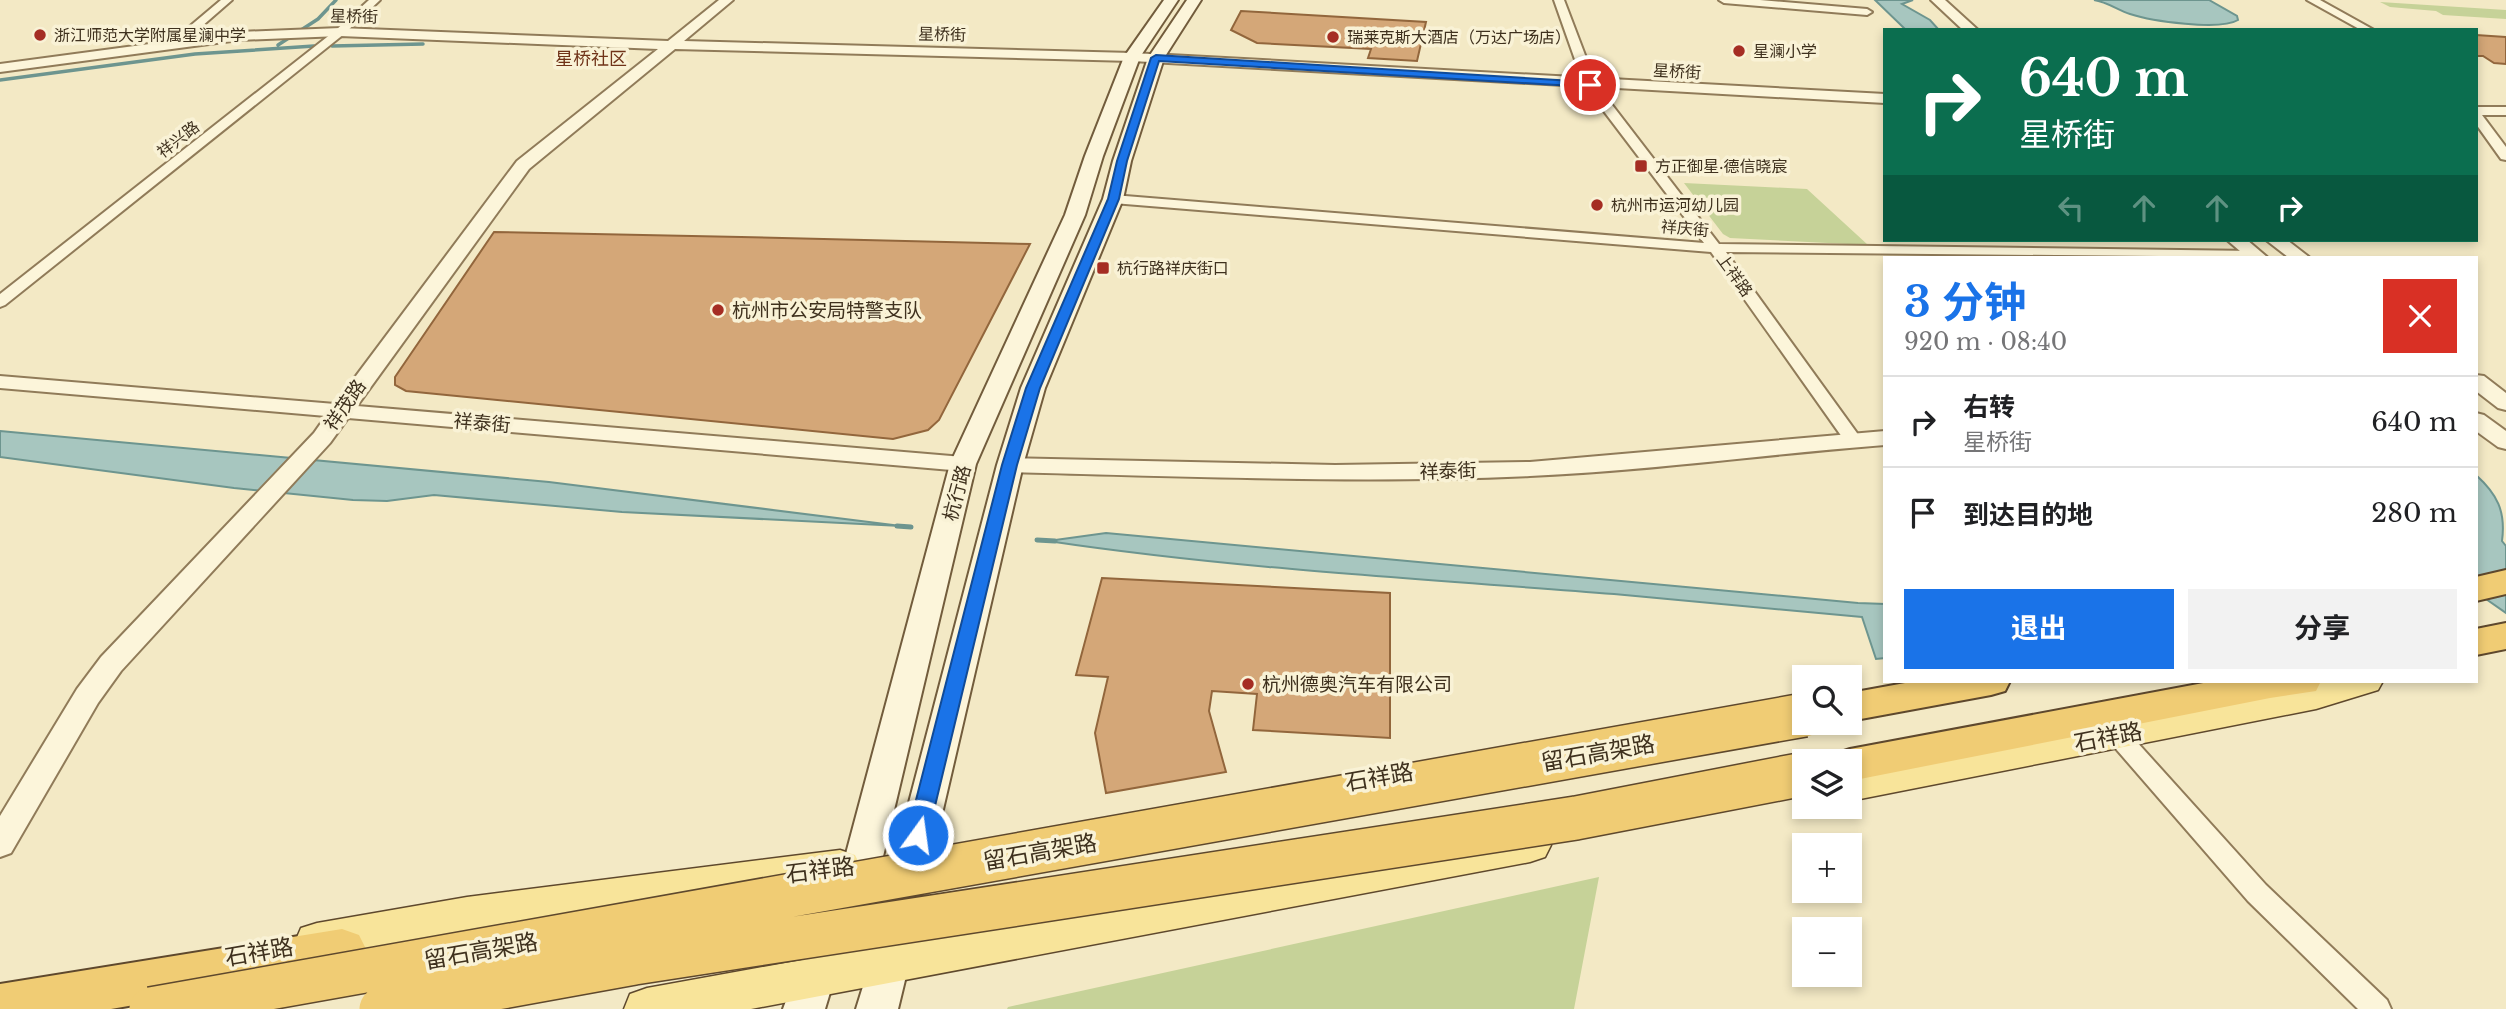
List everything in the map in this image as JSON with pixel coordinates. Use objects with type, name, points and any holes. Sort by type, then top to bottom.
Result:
[{"type":"highway","points":[[2478,587],[2506,581]]},
{"type":"highway","points":[[2478,599],[2506,594]]},
{"type":"highway","points":[[2478,642],[2506,636]]},
{"type":"highway","points":[[2478,658],[2506,653]]},
{"type":"highway","points":[[1862,705],[1980,683]]},
{"type":"highway","points":[[1862,763],[2282,683]]},
{"type":"highway","name":"留石高架路","points":[[151,1009],[1792,717]]},
{"type":"highway","name":"留石高架路","points":[[381,1009],[634,963],[1576,818],[1792,776]]},
{"type":"highway","points":[[0,1006],[342,949]]},
{"type":"main road","name":"杭行路","points":[[809,992],[862,865],[963,464],[1075,215],[1094,156],[1171,0]]},
{"type":"main road","name":"杭行路","points":[[877,1009],[911,859],[1010,465],[1033,388],[1114,199],[1144,57],[1194,0]]},
{"type":"main road","points":[[2478,651],[2506,645]]},
{"type":"main road","points":[[1862,693],[1919,683]]},
{"type":"main road","name":"石祥路","points":[[1862,784],[2118,736],[2315,696],[2358,683]]},
{"type":"main road","name":"石祥路","points":[[0,998],[454,918],[644,890],[911,859],[1792,705]]},
{"type":"main road","points":[[734,1009],[809,992],[889,965],[1792,796]]},
{"type":"main road","points":[[342,949],[596,909],[644,890]]},
{"type":"main road","points":[[648,1009],[809,992]]},
{"type":"street","points":[[174,45],[227,0]]},
{"type":"street","name":"祥兴路","points":[[0,302],[340,32],[375,0]]},
{"type":"street","name":"祥茂路","points":[[0,844],[87,696],[103,674],[128,643],[322,438],[523,165],[727,0]]},
{"type":"street","name":"上祥路","points":[[1559,0],[1590,85],[1715,248],[1853,440]]},
{"type":"street","points":[[1724,0],[1867,12]]},
{"type":"street","points":[[2312,0],[2364,28]]},
{"type":"street","points":[[1946,1],[1969,28]]},
{"type":"street","points":[[1946,1],[1984,28]]},
{"type":"street","name":"星桥街","points":[[0,68],[239,36],[340,32],[671,45],[1144,57],[1590,85],[1883,99]]},
{"type":"street","points":[[2478,113],[2506,111]]},
{"type":"street","points":[[2478,116],[2506,156]]},
{"type":"street","name":"祥庆街","points":[[1114,199],[1715,248],[2257,256]]},
{"type":"street","points":[[2239,242],[2257,256]]},
{"type":"street","points":[[2278,242],[2299,256]]},
{"type":"street","name":"祥泰街","points":[[0,382],[963,464]]},
{"type":"street","points":[[2478,421],[2506,442]]},
{"type":"street","name":"祥泰街","points":[[1010,465],[1304,472],[1505,470],[1678,459],[1883,438]]},
{"type":"street","points":[[2118,736],[2257,892],[2377,1009]]},
{"type":"green space","points":[[2380,2],[2506,10],[2506,19],[2443,15],[2436,11],[2390,7]]},
{"type":"green space","points":[[1684,183],[1807,189],[1868,245],[1730,238],[1723,234]]},
{"type":"green space","points":[[1599,877],[1574,1009],[1007,1009],[1008,1007]]},
{"type":"water","points":[[1875,0],[1913,0],[1902,4],[1930,20],[1937,28],[1904,28]]},
{"type":"water","points":[[2094,0],[2209,0],[2237,16],[2238,20],[2216,25],[2169,22],[2130,14]]},
{"type":"water","points":[[0,431],[549,482],[901,526],[622,512],[434,495],[387,501],[353,500],[234,488],[0,457]]},
{"type":"water","points":[[2478,477],[2495,496],[2503,521],[2502,541],[2506,546],[2506,613],[2478,593]]},
{"type":"water","points":[[1106,533],[1883,604],[1883,658],[1876,659],[1862,617],[1259,566],[1048,541]]},
{"type":"building","name":"瑞莱克斯大酒店（万达广场店）","points":[[1241,11],[1426,22],[1417,61],[1368,58],[1371,49],[1257,43],[1231,30]]},
{"type":"building","points":[[2478,35],[2506,37],[2506,64],[2494,63],[2478,56]]},
{"type":"building","name":"杭州市公安局特警支队","points":[[494,232],[1030,244],[939,420],[928,430],[893,439],[406,391],[395,385],[395,377]]},
{"type":"building","name":"杭州德奥汽车有限公司","points":[[1102,578],[1390,593],[1390,738],[1253,730],[1257,694],[1212,691],[1209,711],[1226,772],[1106,793],[1095,733],[1108,677],[1076,675]]},
{"type":"waterway","points":[[278,45],[318,19],[336,0]]},
{"type":"waterway","points":[[332,46],[423,44]]},
{"type":"waterway","points":[[0,80],[195,54],[314,46]]},
{"type":"waterway","points":[[897,526],[911,527]]},
{"type":"waterway","points":[[1037,540],[1055,541]]},
{"type":"place","name":"浙江师范大学附属星澜中学","points":[[40,35]]},
{"type":"place","name":"瑞莱克斯大酒店（万达广场店）","points":[[1333,37]]},
{"type":"place","name":"星澜小学","points":[[1739,51]]},
{"type":"place","name":"方正御星·德信晓宸","points":[[1641,166]]},
{"type":"place","name":"杭州市运河幼儿园","points":[[1597,205]]},
{"type":"place","name":"杭行路祥庆街口","points":[[1103,268]]},
{"type":"place","name":"杭州市公安局特警支队","points":[[718,310]]},
{"type":"place","name":"杭州德奥汽车有限公司","points":[[1248,684]]},
{"type":"district","name":"星桥社区","points":[[591,59]]},
{"type":"route","points":[[918,835],[1010,465],[1033,388],[1114,199],[1122,161],[1156,58],[1590,85]]}]
